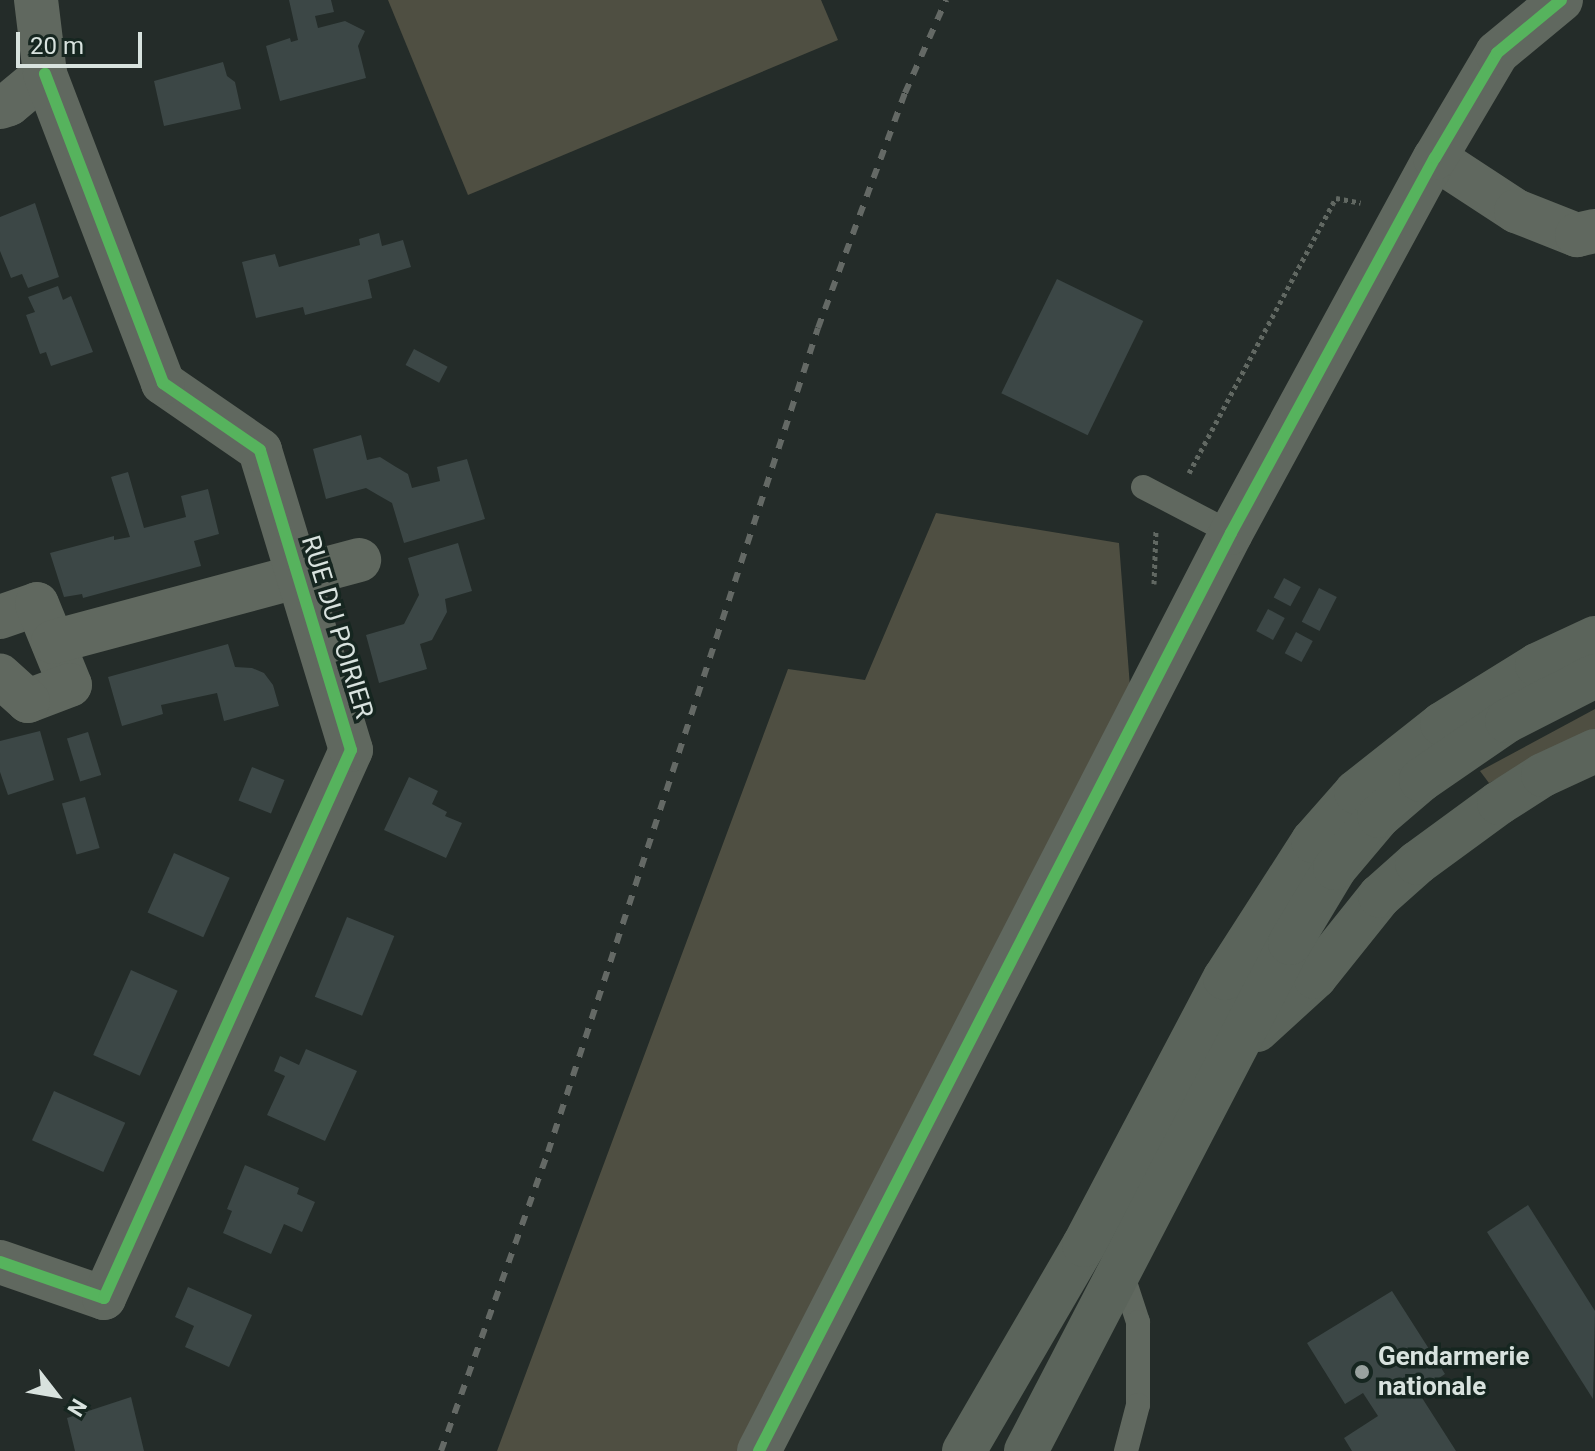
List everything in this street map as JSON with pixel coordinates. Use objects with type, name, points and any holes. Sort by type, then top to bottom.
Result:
[{"type":"highway","points":[[964,1451],[1084,1245],[1225,978],[1313,841],[1356,792],[1431,732],[1537,665],[1595,638]]},
{"type":"highway","points":[[1026,1451],[1290,943],[1335,868],[1379,816],[1421,780],[1507,721],[1595,676]]},
{"type":"highway","points":[[1238,1047],[1315,977],[1380,896],[1417,863],[1543,775],[1595,751]]},
{"type":"street","name":"RUE DU POIRIER","points":[[0,1262],[104,1298],[351,750],[260,450],[163,383],[45,74],[36,0]]},
{"type":"street","points":[[759,1451],[1231,533],[1435,158],[1497,53],[1561,0]]},
{"type":"street","points":[[0,107],[9,104],[45,74]]},
{"type":"street","points":[[1435,158],[1516,211],[1577,235],[1595,231]]},
{"type":"street","name":"RUE DU POIRIER","points":[[53,642],[359,560]]},
{"type":"street","points":[[0,617],[37,604],[70,685],[28,701],[0,676]]},
{"type":"lane","points":[[1143,487],[1231,533]]},
{"type":"lane","points":[[1121,1270],[1138,1322],[1138,1405],[1126,1451]]},
{"type":"path","points":[[1172,502],[1271,325],[1336,198],[1406,212]]},
{"type":"green space","points":[[388,0],[821,0],[838,40],[468,195]]},
{"type":"green space","points":[[936,513],[1119,543],[1130,687],[739,1451],[497,1451],[788,669],[865,680]]},
{"type":"green space","points":[[1595,709],[1595,734],[1580,737],[1489,783],[1480,771]]},
{"type":"building","points":[[289,0],[331,0],[334,12],[315,16],[318,28],[345,21],[365,31],[358,46],[366,78],[280,101],[266,46],[290,38],[291,42],[298,40]]},
{"type":"building","points":[[223,62],[227,76],[235,82],[241,109],[164,126],[154,81]]},
{"type":"building","points":[[35,203],[59,277],[28,288],[22,274],[11,278],[0,251],[0,217]]},
{"type":"building","points":[[379,233],[382,246],[403,240],[411,267],[368,280],[372,298],[305,315],[303,307],[256,318],[242,262],[275,254],[279,267],[360,245],[359,239]]},
{"type":"building","points":[[1057,279],[1143,321],[1088,435],[1001,393]]},
{"type":"building","points":[[58,286],[63,300],[71,296],[93,352],[51,366],[46,352],[40,354],[26,315],[35,312],[28,297]]},
{"type":"building","points":[[414,349],[448,367],[439,383],[406,365]]},
{"type":"building","points":[[361,435],[367,460],[380,457],[408,474],[412,488],[440,481],[437,467],[467,459],[485,519],[404,543],[392,503],[366,488],[326,499],[313,449]]},
{"type":"building","points":[[128,472],[144,528],[186,517],[181,496],[208,489],[219,534],[194,541],[201,566],[83,598],[82,594],[64,597],[50,553],[114,536],[114,540],[130,537],[111,477]]},
{"type":"building","points":[[458,543],[472,591],[445,599],[447,612],[432,640],[420,644],[427,669],[379,683],[366,635],[404,624],[419,595],[408,558]]},
{"type":"building","points":[[1284,578],[1301,587],[1290,606],[1274,597]]},
{"type":"building","points":[[1319,588],[1337,597],[1320,631],[1302,622]]},
{"type":"building","points":[[1268,609],[1285,618],[1273,640],[1256,631]]},
{"type":"building","points":[[1296,632],[1313,641],[1302,662],[1285,653]]},
{"type":"building","points":[[228,644],[235,667],[252,668],[264,673],[273,685],[279,706],[224,721],[217,693],[161,705],[163,714],[122,726],[108,677]]},
{"type":"building","points":[[40,731],[54,780],[8,795],[0,772],[0,741]]},
{"type":"building","points":[[88,732],[101,775],[80,781],[67,738]]},
{"type":"building","points":[[252,767],[284,780],[271,813],[239,800]]},
{"type":"building","points":[[409,777],[438,791],[432,804],[447,812],[445,816],[462,823],[446,858],[384,830]]},
{"type":"building","points":[[85,797],[100,848],[77,855],[62,804]]},
{"type":"building","points":[[174,853],[230,878],[203,937],[148,912]]},
{"type":"building","points":[[347,917],[394,936],[362,1016],[315,997]]},
{"type":"building","points":[[131,970],[178,991],[140,1076],[93,1055]]},
{"type":"building","points":[[306,1049],[357,1071],[325,1141],[267,1115],[285,1076],[274,1071],[280,1056],[299,1065]]},
{"type":"building","points":[[54,1091],[125,1123],[103,1172],[32,1140]]},
{"type":"building","points":[[245,1165],[299,1188],[297,1194],[315,1202],[302,1232],[284,1224],[271,1254],[223,1233],[232,1211],[227,1209]]},
{"type":"building","points":[[1528,1205],[1595,1311],[1593,1399],[1487,1232]]},
{"type":"building","points":[[188,1287],[252,1315],[229,1367],[185,1347],[194,1326],[175,1317]]},
{"type":"building","name":"Gendarmerie nationale","points":[[1392,1291],[1445,1374],[1436,1380],[1449,1383],[1445,1398],[1417,1390],[1456,1451],[1352,1451],[1344,1438],[1378,1416],[1363,1393],[1345,1404],[1307,1343]]},
{"type":"building","points":[[131,1397],[144,1451],[75,1451],[67,1418]]},
{"type":"railway","points":[[441,1451],[548,1152],[818,328],[905,93],[946,0]]},
{"type":"cycle path","points":[[759,1451],[1231,533],[1435,158],[1497,53],[1561,0]]},
{"type":"cycle path","points":[[0,1262],[104,1298],[351,750],[260,450],[163,383],[45,74]]},
{"type":"place","name":"Gendarmerie nationale","points":[[1362,1372]]}]
